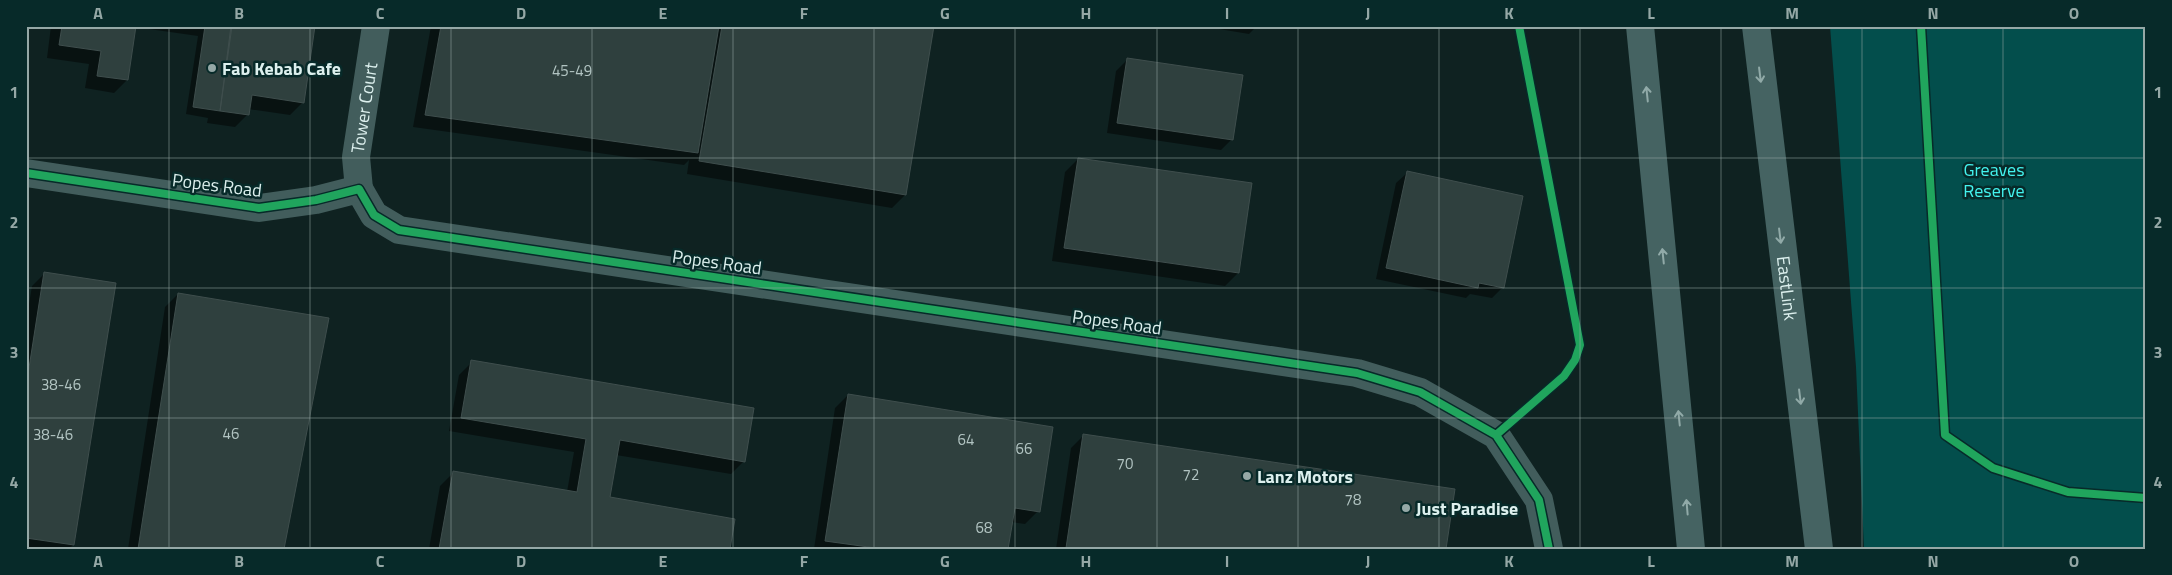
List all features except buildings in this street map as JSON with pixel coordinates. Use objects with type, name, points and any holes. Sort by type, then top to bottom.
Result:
[{"type":"highway","points":[[1640,26],[1691,549]]},
{"type":"highway","name":"EastLink","points":[[1756,26],[1819,549]]},
{"type":"street","name":"Tower Court","points":[[359,189],[356,157],[376,26]]},
{"type":"street","name":"Popes Road","points":[[26,173],[259,208],[316,200],[359,189],[374,215],[399,230],[1357,373],[1420,392],[1496,435],[1540,500],[1549,549]]},
{"type":"green space","name":"Greaves Reserve","points":[[1830,26],[2146,26],[2146,549],[1864,549],[1856,367]]},
{"type":"cycle path","points":[[1496,435],[1564,376],[1575,360],[1580,345],[1519,26]]},
{"type":"cycle path","points":[[1921,26],[1945,435],[1993,468],[2068,492],[2146,498]]},
{"type":"cycle path","points":[[26,173],[259,208],[316,200],[359,189],[374,215],[399,230],[1357,373],[1420,392],[1496,435],[1539,500],[1549,549]]},
{"type":"place","name":"Fab Kebab Cafe","points":[[212,68]]},
{"type":"place","name":"Lanz Motors","points":[[1247,476]]},
{"type":"place","name":"Just Paradise","points":[[1406,508]]}]
